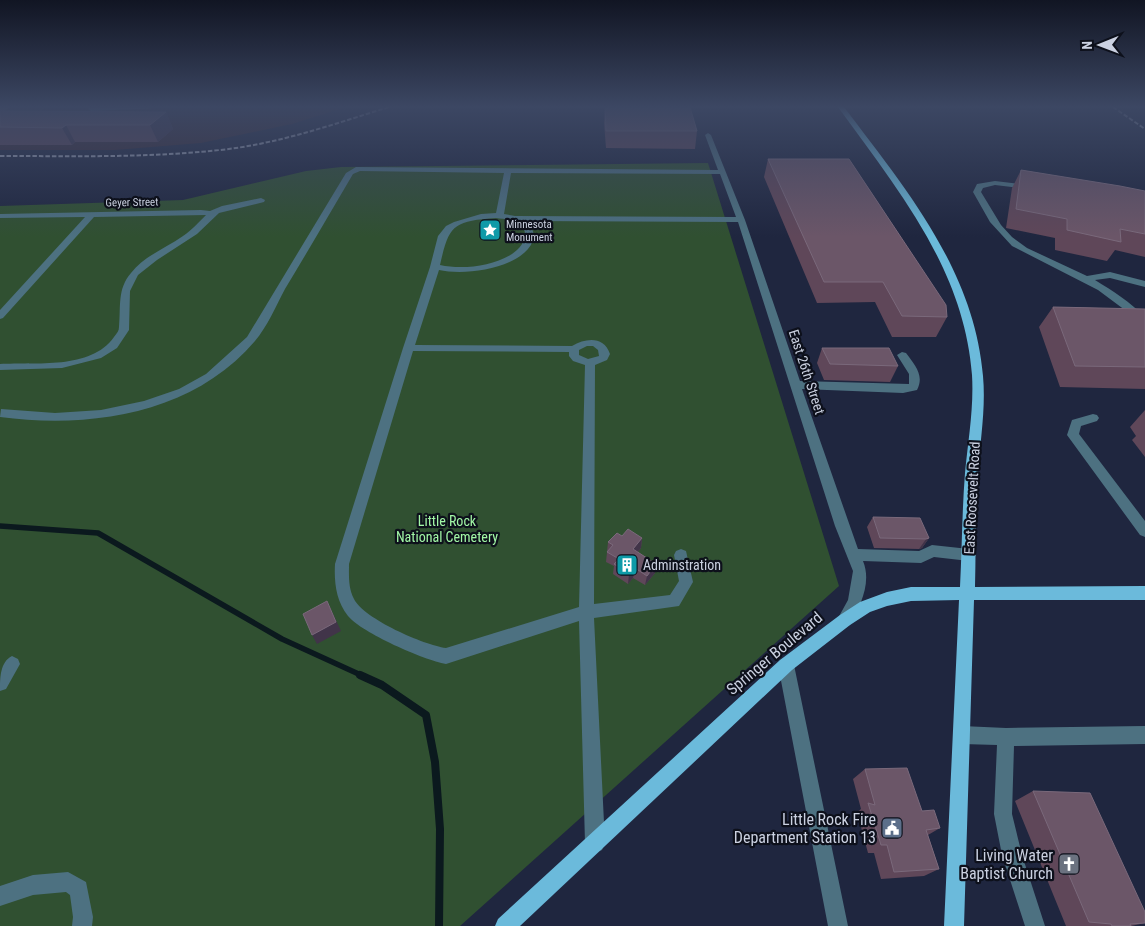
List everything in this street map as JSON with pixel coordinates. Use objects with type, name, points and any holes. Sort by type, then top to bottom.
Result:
[{"type":"main road","name":"East Roosevelt Road","points":[[872,150],[929,230],[951,273],[963,304],[971,335],[978,385],[970,497],[968,593],[954,926]]},
{"type":"main road","name":"Springer Boulevard","points":[[510,924],[786,665],[865,607],[887,598],[910,594],[1145,593]]},
{"type":"street","name":"East 26th Street","points":[[714,150],[741,220],[860,571],[855,601],[845,620]]},
{"type":"street","points":[[0,410],[26,416],[55,417],[101,414],[146,405],[183,392],[210,377],[251,339],[350,173],[359,169],[723,172]]},
{"type":"street","points":[[500,216],[508,171]]},
{"type":"street","points":[[1043,189],[995,183],[980,186],[977,192],[984,208],[1015,244],[1086,279],[1125,302],[1145,322]]},
{"type":"street","name":"Geyer Street","points":[[0,216],[201,212],[211,214],[219,210],[261,200]]},
{"type":"street","points":[[0,316],[92,214]]},
{"type":"street","points":[[0,367],[73,364],[97,356],[113,346],[124,330],[125,291],[130,279],[146,264],[194,232],[211,214]]},
{"type":"street","points":[[681,555],[686,582],[674,601],[586,612],[446,656],[434,654],[355,614],[344,595],[341,580],[342,564],[408,348],[435,266],[443,235],[449,228],[458,221],[468,218],[500,216],[517,218],[741,220]]},
{"type":"street","points":[[435,266],[476,270],[514,256],[526,245],[530,237],[527,227],[517,218]]},
{"type":"street","points":[[1086,279],[1110,275],[1145,284]]},
{"type":"street","points":[[1134,311],[1145,310]]},
{"type":"street","points":[[408,348],[574,349],[580,344],[590,343],[603,348],[605,354],[603,358],[590,363],[576,358],[574,356],[574,349]]},
{"type":"street","points":[[796,385],[913,387],[916,383],[915,373],[902,356]]},
{"type":"street","points":[[590,363],[586,612],[595,843]]},
{"type":"street","points":[[1093,418],[1076,423],[1073,435],[1145,532]]},
{"type":"street","points":[[854,555],[921,557],[932,551],[969,555]]},
{"type":"street","points":[[0,683],[12,664]]},
{"type":"street","points":[[786,665],[838,926]]},
{"type":"street","points":[[962,735],[1006,737],[1145,735]]},
{"type":"street","points":[[1006,737],[1002,814],[1012,855],[1035,926]]},
{"type":"street","points":[[0,896],[33,885],[68,882],[79,889],[84,917],[82,926]]},
{"type":"green space","name":"Little Rock National Cemetery","points":[[708,163],[839,586],[460,926],[0,926],[0,206],[183,200],[306,171],[341,167]]},
{"type":"building","points":[[768,159],[849,159],[946,305],[947,317],[902,316],[883,282],[824,282]]},
{"type":"building","points":[[1021,170],[1145,191],[1145,234],[1120,229],[1121,242],[1067,230],[1067,219],[1016,209]]},
{"type":"building","points":[[1053,307],[1145,309],[1145,367],[1075,366]]},
{"type":"building","points":[[822,348],[889,348],[898,366],[830,364]]},
{"type":"building","points":[[873,517],[920,518],[929,538],[880,538]]},
{"type":"building","points":[[628,529],[642,538],[633,549],[656,564],[647,576],[635,568],[629,574],[614,564],[619,559],[607,552],[613,545],[608,542],[617,533],[622,536]]},
{"type":"building","points":[[327,601],[336,622],[312,635],[303,614]]},
{"type":"building","name":"Little Rock Fire Department Station 13","points":[[907,768],[922,811],[934,810],[940,828],[926,830],[939,869],[894,872],[887,845],[881,845],[868,803],[875,805],[865,769]]},
{"type":"building","points":[[1033,791],[1090,793],[1145,912],[1145,923],[1130,924],[1131,926],[1112,926],[1111,924],[1089,922]]},
{"type":"waterway","points":[[0,526],[98,533],[282,639],[363,676]]},
{"type":"waterway","points":[[360,675],[382,685],[426,715],[435,762],[440,829],[439,926]]},
{"type":"railway","points":[[0,156],[138,155],[218,150]]},
{"type":"place","name":"Minnesota Monument","points":[[490,230]]},
{"type":"place","name":"Adminstration","points":[[627,565]]},
{"type":"place","name":"Little Rock Fire Department Station 13","points":[[892,828]]},
{"type":"place","name":"Living Water Baptist Church","points":[[1069,864]]}]
